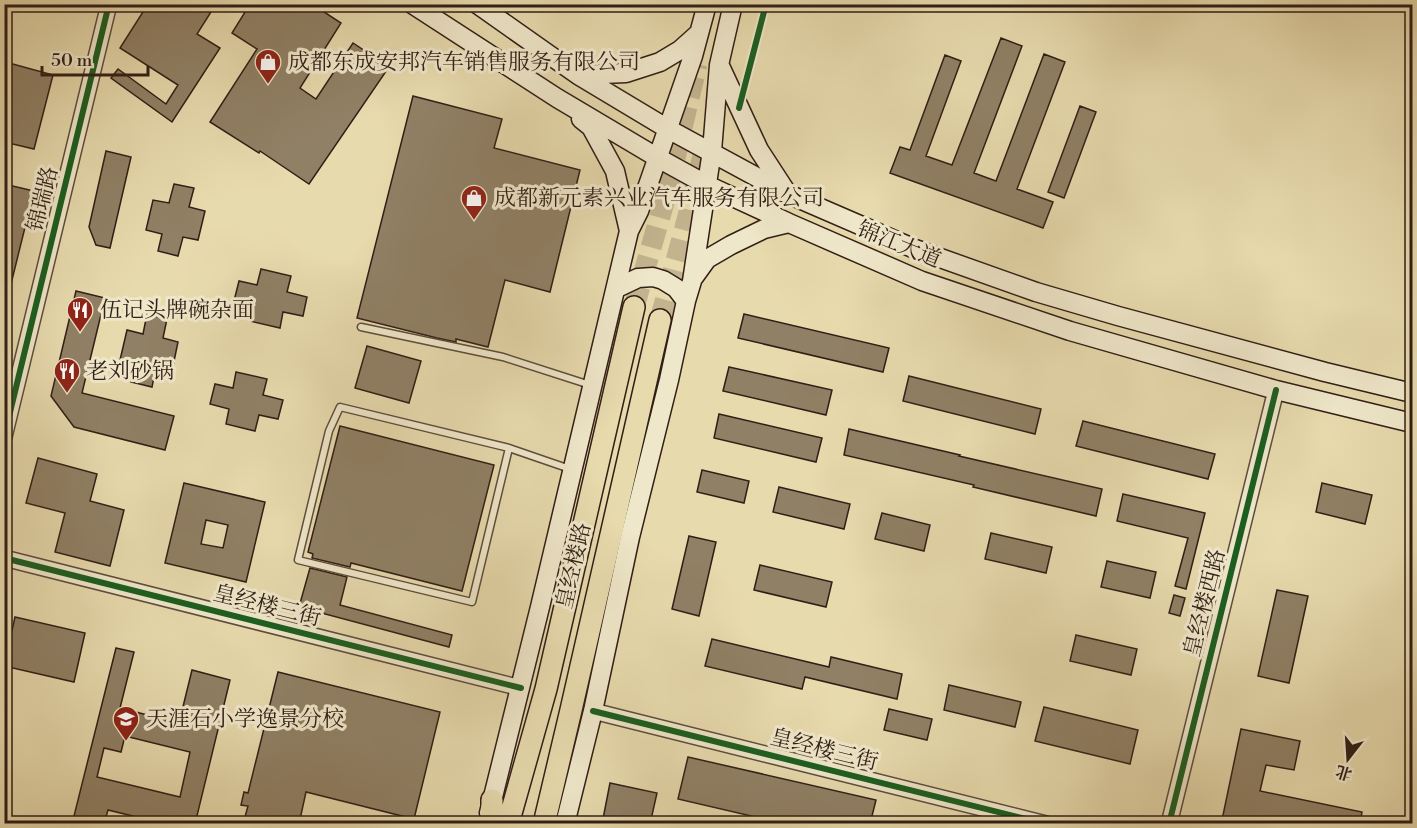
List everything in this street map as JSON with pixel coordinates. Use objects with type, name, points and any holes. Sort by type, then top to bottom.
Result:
[{"type":"highway","name":"皇经楼路","points":[[508,824],[546,689],[634,307]]},
{"type":"highway","name":"皇经楼路","points":[[544,824],[660,320]]},
{"type":"highway","points":[[492,800],[492,824]]},
{"type":"main road","name":"锦江大道","points":[[412,4],[557,98],[657,158],[707,185],[922,281],[1070,331],[1276,390],[1413,423]]},
{"type":"main road","name":"锦江大道","points":[[477,4],[578,75],[668,129],[788,194],[915,249],[1036,292],[1259,354],[1413,393]]},
{"type":"main road","points":[[486,824],[521,688],[629,231],[639,211],[668,129],[693,56],[707,4]]},
{"type":"main road","points":[[565,824],[593,711],[630,537],[692,280],[712,152],[719,65],[733,4]]},
{"type":"main road","points":[[578,75],[626,73],[660,62],[680,50],[700,32]]},
{"type":"main road","points":[[719,65],[759,150],[788,194]]},
{"type":"main road","points":[[557,98],[591,127],[615,171],[629,231]]},
{"type":"main road","points":[[692,280],[707,260],[730,245],[764,229],[789,223]]},
{"type":"main road","points":[[617,288],[638,278],[653,277],[676,288],[686,301]]},
{"type":"street","name":"锦瑞路","points":[[4,437],[109,4]]},
{"type":"street","name":"皇经楼西路","points":[[1169,824],[1276,390]]},
{"type":"street","name":"皇经楼三街","points":[[4,558],[521,688]]},
{"type":"street","name":"皇经楼三街","points":[[593,711],[1046,824]]},
{"type":"lane","points":[[362,327],[503,357],[593,386]]},
{"type":"lane","points":[[509,448],[472,602],[298,560],[329,431],[340,407],[509,448],[573,471]]},
{"type":"building","points":[[148,4],[216,4],[197,34],[220,48],[172,122],[111,78],[118,69],[166,104],[178,85],[120,48]]},
{"type":"building","points":[[250,4],[312,4],[341,23],[300,88],[316,99],[353,43],[389,67],[309,184],[260,151],[259,153],[210,122],[257,49],[232,33]]},
{"type":"building","points":[[1001,38],[1022,46],[974,173],[996,181],[1044,54],[1065,62],[1017,189],[1053,202],[1043,228],[890,173],[900,147],[910,150],[945,55],[961,61],[926,156],[952,165]]},
{"type":"building","points":[[9,63],[53,75],[34,149],[4,142],[4,81]]},
{"type":"building","name":"成都新元素兴业汽车服务有限公司","points":[[413,96],[502,119],[494,148],[580,170],[550,292],[505,280],[488,347],[456,339],[456,342],[437,338],[357,318]]},
{"type":"building","points":[[1080,106],[1096,112],[1064,198],[1048,192]]},
{"type":"building","points":[[106,151],[131,157],[110,248],[96,245],[89,227]]},
{"type":"building","points":[[4,184],[34,191],[9,292],[4,291]]},
{"type":"building","points":[[174,184],[194,188],[189,207],[205,211],[198,240],[183,237],[178,256],[158,251],[162,234],[146,230],[153,200],[169,203]]},
{"type":"building","points":[[261,269],[291,276],[287,292],[307,297],[303,316],[283,312],[280,328],[250,321],[254,305],[234,301],[239,281],[257,285]]},
{"type":"building","points":[[76,291],[105,298],[82,393],[174,416],[165,450],[74,427],[51,396]]},
{"type":"building","points":[[147,314],[167,319],[163,338],[178,342],[172,371],[156,367],[152,387],[131,382],[135,364],[120,360],[127,330],[143,334]]},
{"type":"building","points":[[744,314],[889,348],[883,372],[738,338]]},
{"type":"building","points":[[367,346],[421,361],[409,403],[355,388]]},
{"type":"building","points":[[729,367],[832,390],[826,415],[723,391]]},
{"type":"building","points":[[236,372],[267,379],[263,395],[283,400],[278,419],[259,415],[255,431],[226,424],[229,409],[210,404],[215,384],[233,388]]},
{"type":"building","points":[[909,376],[1041,409],[1035,434],[903,401]]},
{"type":"building","points":[[719,414],[822,438],[816,462],[714,438]]},
{"type":"building","points":[[1083,421],[1215,454],[1208,479],[1076,446]]},
{"type":"building","points":[[340,426],[494,465],[462,591],[351,563],[350,567],[312,558],[313,554],[308,552]]},
{"type":"building","points":[[849,429],[1102,489],[1096,516],[844,455]]},
{"type":"building","points":[[38,458],[97,474],[90,501],[124,510],[110,566],[55,552],[65,513],[26,503]]},
{"type":"building","points":[[702,470],[749,481],[744,503],[697,492]]},
{"type":"building","points":[[184,483],[265,502],[246,582],[165,563]],"holes":[[[206,520],[228,525],[223,548],[201,544]]]},
{"type":"building","points":[[1322,483],[1372,495],[1365,524],[1316,512]]},
{"type":"building","points":[[779,487],[850,504],[844,529],[773,512]]},
{"type":"building","points":[[1123,494],[1205,513],[1186,589],[1175,586],[1188,538],[1117,521]]},
{"type":"building","points":[[882,513],[930,525],[924,551],[875,539]]},
{"type":"building","points":[[991,533],[1052,547],[1046,573],[985,559]]},
{"type":"building","points":[[689,536],[716,542],[699,616],[672,609]]},
{"type":"building","points":[[1107,561],[1156,572],[1150,598],[1101,587]]},
{"type":"building","points":[[760,565],[832,582],[826,607],[754,590]]},
{"type":"building","points":[[310,568],[347,577],[340,605],[452,635],[449,647],[299,607]]},
{"type":"building","points":[[1277,590],[1308,596],[1289,683],[1258,676]]},
{"type":"building","points":[[1174,595],[1185,598],[1180,616],[1169,613]]},
{"type":"building","points":[[15,617],[85,633],[74,682],[4,666]]},
{"type":"building","points":[[1076,635],[1137,649],[1131,675],[1070,661]]},
{"type":"building","points":[[712,639],[829,667],[831,657],[902,674],[897,699],[805,677],[802,689],[705,666]]},
{"type":"building","points":[[116,648],[134,652],[120,708],[179,723],[192,670],[230,680],[195,824],[165,824],[108,810],[104,824],[72,824]],"holes":[[[125,736],[190,752],[180,797],[97,777],[104,748],[121,752]]]},
{"type":"building","points":[[278,672],[440,712],[414,819],[306,792],[299,824],[243,824],[248,806],[241,805],[244,792],[248,793]]},
{"type":"building","points":[[949,685],[1021,702],[1015,727],[944,710]]},
{"type":"building","points":[[1044,707],[1138,730],[1130,764],[1035,741]]},
{"type":"building","points":[[889,709],[932,719],[927,740],[884,730]]},
{"type":"building","points":[[1241,729],[1300,741],[1294,770],[1266,765],[1260,791],[1362,812],[1360,824],[1238,824],[1222,820]]},
{"type":"building","points":[[688,757],[876,800],[870,824],[785,824],[678,799]]},
{"type":"building","points":[[610,783],[657,793],[650,824],[602,824]]},
{"type":"tunnel","points":[[634,307],[667,192],[697,64]]},
{"type":"tunnel","points":[[660,320],[707,138]]},
{"type":"cycle path","points":[[4,437],[109,4]]},
{"type":"cycle path","points":[[739,108],[766,4]]},
{"type":"cycle path","points":[[1169,824],[1276,390]]},
{"type":"cycle path","points":[[4,558],[521,688]]},
{"type":"cycle path","points":[[593,711],[1046,824]]},
{"type":"place","name":"成都东成安邦汽车销售服务有限公司","points":[[268,85]]},
{"type":"place","name":"成都新元素兴业汽车服务有限公司","points":[[474,221]]},
{"type":"place","name":"伍记头牌碗杂面","points":[[80,333]]},
{"type":"place","name":"老刘砂锅","points":[[67,394]]},
{"type":"place","name":"天涯石小学逸景分校","points":[[126,742]]}]
